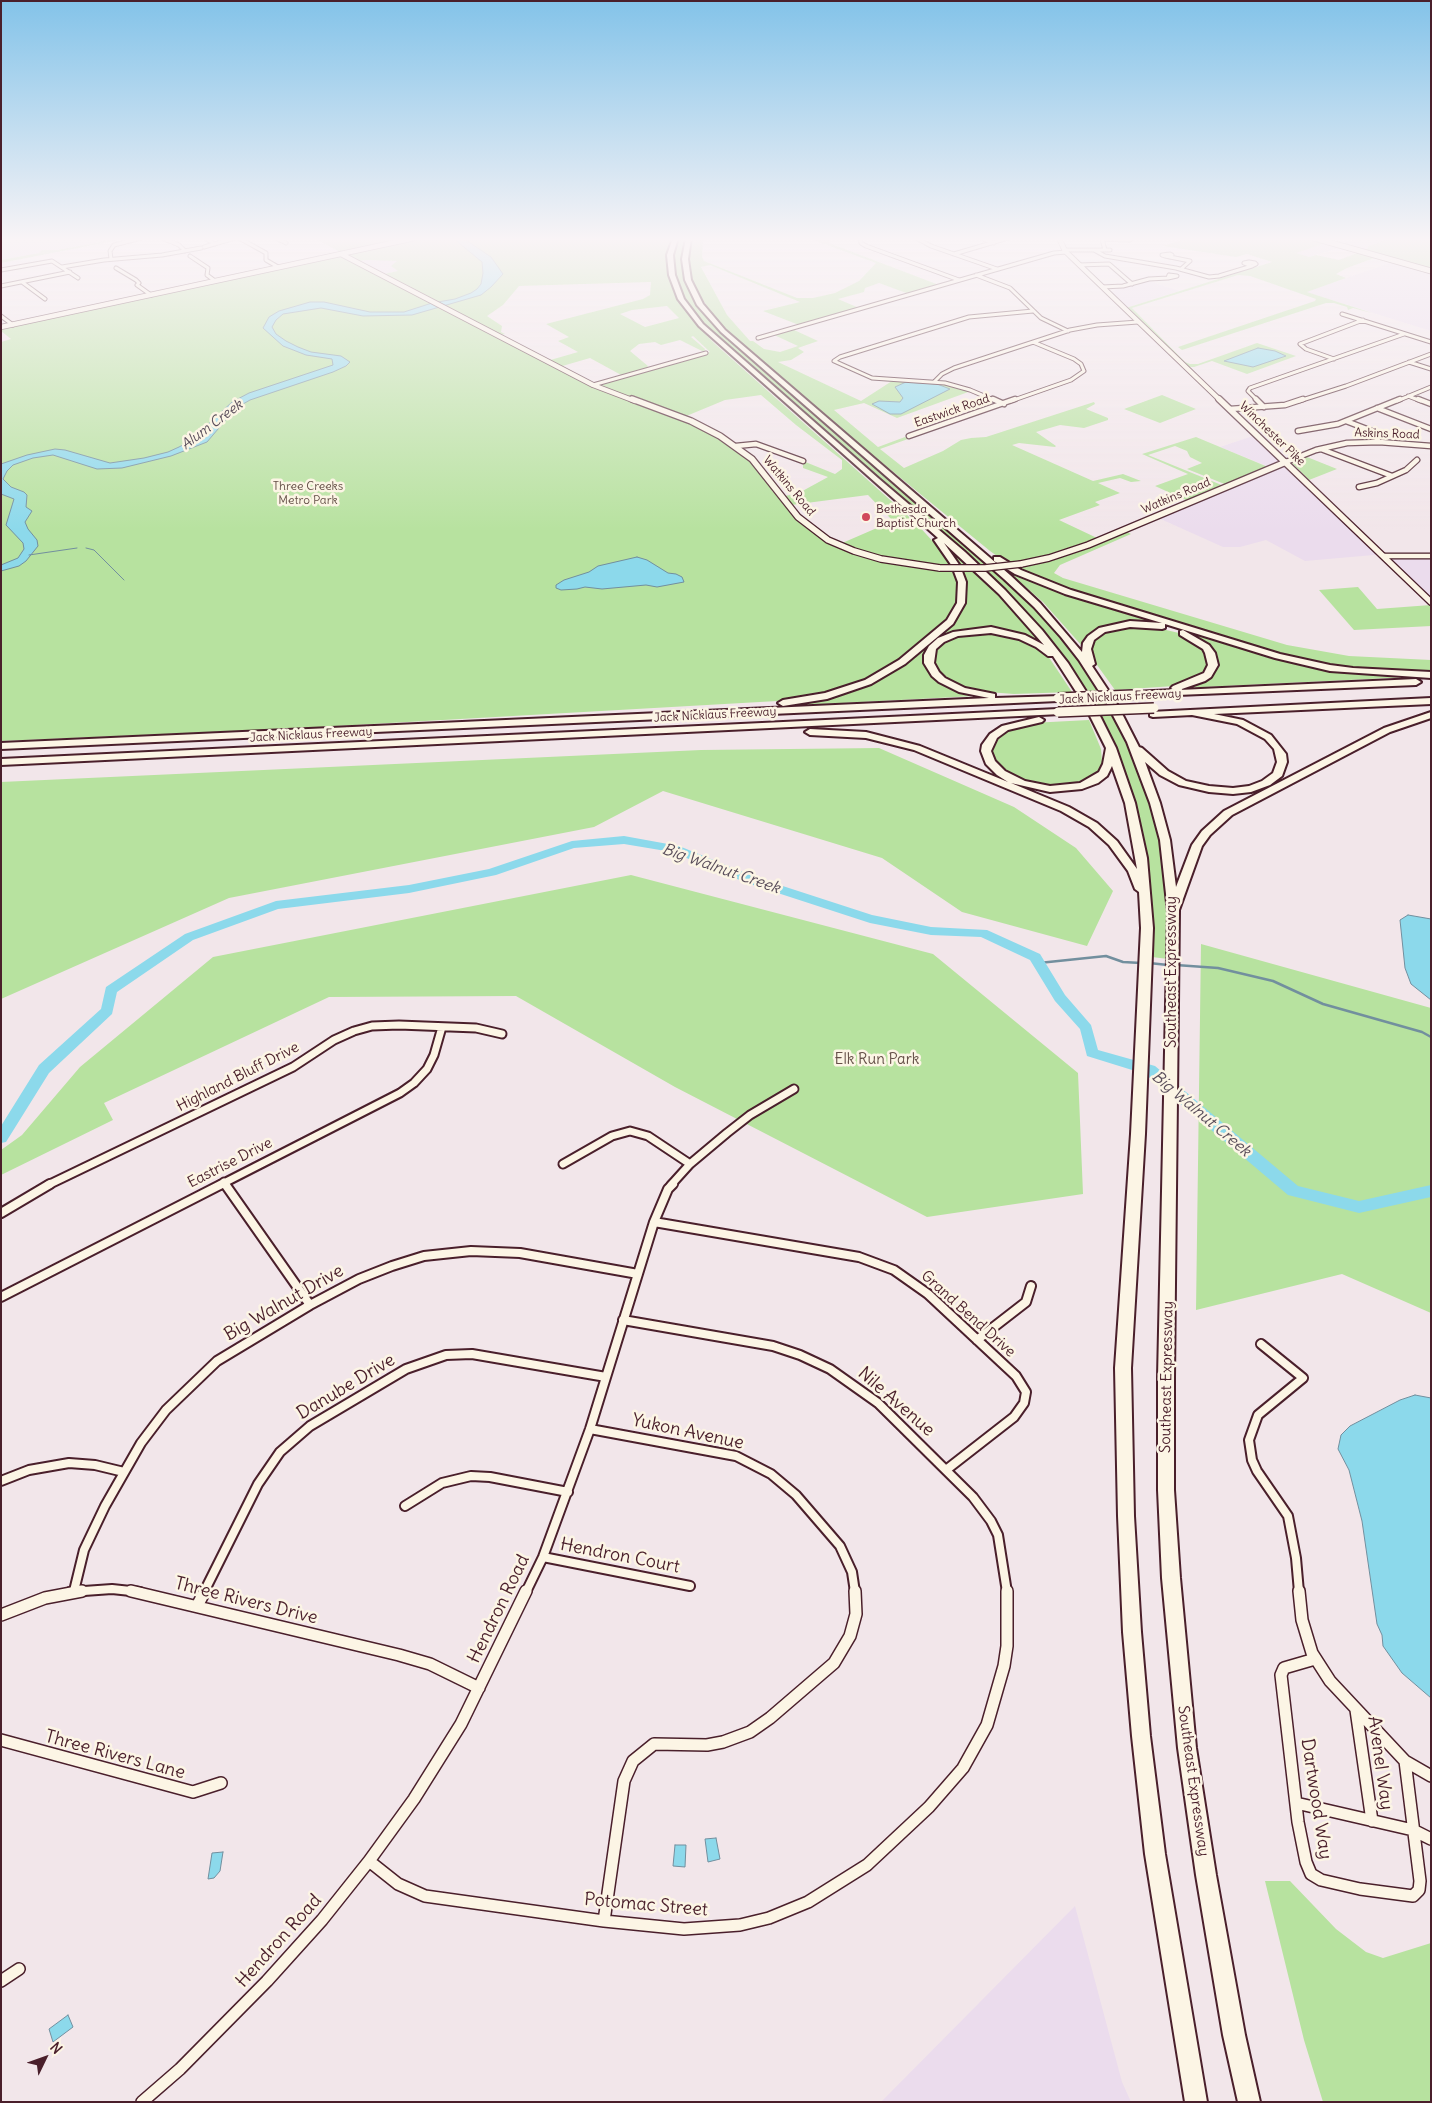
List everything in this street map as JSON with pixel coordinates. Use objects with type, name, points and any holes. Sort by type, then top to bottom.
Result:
[{"type":"highway","name":"Southeast Expressway","points":[[713,336],[962,554],[1021,611],[1065,665],[1090,704],[1111,748],[1136,825],[1142,858],[1146,952],[1140,1107],[1123,1368],[1126,1516],[1131,1613],[1141,1736],[1154,1854],[1196,2102]]},
{"type":"highway","name":"Southeast Expressway","points":[[730,336],[1037,605],[1064,635],[1097,680],[1132,742],[1155,802],[1165,840],[1174,912],[1166,1413],[1166,1490],[1171,1578],[1185,1730],[1206,1875],[1234,2035],[1249,2102]]},
{"type":"highway","points":[[932,512],[1018,572],[1068,592],[1309,664],[1353,671],[1431,674]]},
{"type":"highway","points":[[601,719],[803,701],[845,691],[883,675],[942,630],[955,615],[961,603],[963,589],[960,574],[928,525]]},
{"type":"highway","points":[[1097,680],[1088,660],[1087,643],[1094,635],[1109,627],[1130,624],[1162,626],[1190,636],[1206,647],[1210,653],[1213,665],[1208,675],[1196,682],[1155,694]]},
{"type":"highway","points":[[1014,700],[962,690],[942,680],[935,674],[929,663],[929,655],[932,648],[941,640],[961,632],[980,630],[1002,632],[1022,637],[1039,645],[1065,665]]},
{"type":"highway","name":"Jack Nicklaus Freeway","points":[[1,746],[1431,681]]},
{"type":"highway","name":"Jack Nicklaus Freeway","points":[[1153,711],[1431,694]]},
{"type":"highway","points":[[1111,748],[1108,764],[1103,774],[1089,784],[1068,789],[1050,789],[1012,780],[994,768],[987,756],[986,750],[993,736],[1014,725],[1060,715],[1153,711],[1195,712],[1431,701]]},
{"type":"highway","points":[[1132,742],[1158,769],[1177,780],[1195,786],[1222,791],[1250,789],[1266,783],[1278,774],[1282,762],[1280,754],[1278,748],[1268,737],[1240,722],[1195,712]]},
{"type":"highway","name":"Jack Nicklaus Freeway","points":[[1,762],[1060,715]]},
{"type":"highway","points":[[1174,912],[1192,855],[1206,833],[1228,813],[1387,730],[1431,715]]},
{"type":"highway","points":[[468,740],[654,737],[1047,719]]},
{"type":"highway","points":[[773,732],[830,732],[884,738],[934,754],[1064,809],[1093,825],[1113,842],[1133,871],[1145,904]]},
{"type":"street","name":"Watkins Road","points":[[499,336],[592,385],[691,421],[716,434],[736,446],[761,469],[798,517],[821,536],[874,557],[898,562],[940,568],[985,568],[1021,564],[1049,558],[1088,545],[1286,462]]},
{"type":"street","points":[[758,338],[764,336]]},
{"type":"street","points":[[908,336],[840,357],[834,361],[872,378],[935,381],[970,390],[1004,404]]},
{"type":"street","points":[[935,381],[942,374],[954,368],[1052,336]]},
{"type":"street","name":"Winchester Pike","points":[[1153,336],[1431,602]]},
{"type":"street","points":[[1320,336],[1300,344],[1306,349],[1335,359]]},
{"type":"street","points":[[1264,407],[1248,391],[1250,388],[1398,336]]},
{"type":"street","points":[[1411,336],[1431,342]]},
{"type":"street","name":"Eastwick Road","points":[[909,436],[1071,380],[1079,376],[1084,370],[1081,364],[1074,359],[1033,342]]},
{"type":"street","points":[[592,385],[706,353]]},
{"type":"street","points":[[1230,409],[1286,405],[1335,390],[1431,354]]},
{"type":"street","points":[[1409,362],[1431,369]]},
{"type":"street","points":[[1298,431],[1346,421],[1431,387]]},
{"type":"street","points":[[1408,396],[1431,404]]},
{"type":"street","points":[[1377,408],[1431,429]]},
{"type":"street","points":[[1346,421],[1372,431],[1379,442]]},
{"type":"street","name":"Askins Road","points":[[1286,462],[1321,449],[1347,443],[1379,442],[1431,446]]},
{"type":"street","points":[[736,446],[756,444],[803,461]]},
{"type":"street","points":[[1321,449],[1392,476]]},
{"type":"street","points":[[1359,487],[1372,484],[1406,470],[1418,460]]},
{"type":"street","points":[[1383,556],[1431,556]]},
{"type":"street","name":"Highland Bluff Drive","points":[[1,1213],[50,1184],[293,1067],[347,1034],[382,1025],[476,1028],[502,1034]]},
{"type":"street","name":"Eastrise Drive","points":[[1,1297],[408,1087],[422,1076],[432,1062],[442,1027]]},
{"type":"street","name":"Hendron Road","points":[[142,2102],[180,2069],[267,1981],[322,1920],[369,1861],[430,1774],[461,1724],[543,1557],[590,1429],[654,1222],[668,1189],[690,1164],[750,1115],[794,1089]]},
{"type":"street","points":[[563,1164],[612,1136],[630,1131],[648,1136],[690,1164]]},
{"type":"street","points":[[224,1182],[310,1305]]},
{"type":"street","name":"Grand Bend Drive","points":[[654,1222],[832,1251],[877,1263],[914,1282],[1020,1381],[1026,1392],[1022,1408],[1014,1417],[946,1470]]},
{"type":"street","name":"Big Walnut Drive","points":[[74,1590],[84,1550],[94,1527],[124,1472],[154,1425],[186,1389],[222,1358],[251,1338],[359,1279],[424,1256],[471,1251],[520,1254],[638,1274]]},
{"type":"street","points":[[978,1340],[1026,1302],[1031,1286]]},
{"type":"street","name":"Nile Avenue","points":[[623,1320],[773,1346],[800,1355],[830,1369],[865,1392],[900,1423],[973,1497],[991,1521],[998,1535],[1002,1552],[1007,1591],[1007,1624]]},
{"type":"street","points":[[1261,1344],[1303,1378],[1258,1416],[1251,1430],[1249,1449],[1257,1471],[1288,1516],[1293,1536],[1302,1620],[1315,1659],[1330,1681],[1406,1761],[1431,1776]]},
{"type":"street","name":"Danube Drive","points":[[197,1606],[258,1484],[280,1452],[310,1426],[406,1369],[446,1355],[472,1354],[606,1376]]},
{"type":"street","name":"Yukon Avenue","points":[[590,1429],[736,1456],[772,1474],[796,1495],[840,1546],[848,1560],[855,1585],[856,1614],[853,1627],[834,1663],[770,1718],[750,1732],[724,1742],[707,1745],[654,1744],[637,1756],[629,1768],[624,1782],[604,1921]]},
{"type":"street","points":[[1,1481],[29,1470],[69,1463],[95,1465],[124,1472]]},
{"type":"street","points":[[405,1506],[442,1484],[471,1476],[490,1477],[568,1492]]},
{"type":"street","name":"Hendron Court","points":[[543,1557],[690,1586]]},
{"type":"street","name":"Three Rivers Drive","points":[[1,1615],[44,1598],[74,1590],[112,1588],[136,1591],[399,1655],[430,1664],[479,1688]]},
{"type":"street","name":"Potomac Street","points":[[369,1861],[398,1884],[425,1896],[604,1921],[684,1929],[740,1925],[769,1918],[808,1902],[867,1865],[929,1807],[957,1775],[987,1726],[1000,1685],[1007,1646],[1007,1624]]},
{"type":"street","name":"Dartwood Way","points":[[1315,1659],[1284,1668],[1281,1675],[1296,1803],[1306,1862],[1311,1874],[1321,1880],[1344,1885],[1413,1896],[1419,1890],[1420,1882],[1406,1761]]},
{"type":"street","name":"Avenel Way","points":[[1356,1709],[1372,1821]]},
{"type":"street","name":"Three Rivers Lane","points":[[1,1740],[193,1792],[221,1784]]},
{"type":"street","points":[[1296,1803],[1413,1830],[1431,1839]]},
{"type":"street","points":[[1,1981],[19,1969]]},
{"type":"shaded area","points":[[1253,436],[1263,436],[1385,554],[1305,561],[1266,540],[1240,547],[1223,547],[1154,516],[1267,466],[1220,447]]},
{"type":"shaded area","points":[[1394,557],[1431,557],[1431,598],[1391,560]]},
{"type":"shaded area","points":[[1075,1906],[1122,2082],[1131,2102],[881,2102]]},
{"type":"green space","name":"Three Creeks Metro Park","points":[[7,336],[498,336],[594,387],[686,420],[723,439],[759,470],[773,492],[776,493],[792,515],[806,528],[827,541],[858,554],[879,560],[956,571],[961,592],[956,610],[935,633],[898,662],[880,673],[841,690],[795,700],[284,729],[1,741],[1,342],[11,339]]},
{"type":"green space","name":"Three Creeks Metro Park","points":[[567,336],[693,336],[691,337],[705,349],[704,352],[680,340],[661,345],[655,342],[639,344],[630,351],[648,366],[646,369],[623,376],[590,358],[559,367],[547,361],[578,352],[558,341],[569,337]]},
{"type":"green space","name":"Three Creeks Metro Park","points":[[693,336],[707,336],[916,523],[953,567],[900,561],[840,544],[893,521],[868,495],[791,505],[784,496],[797,494],[828,477],[803,468],[803,461],[835,474],[842,469],[842,460],[761,395],[725,400],[684,417],[599,387],[598,385],[710,352]]},
{"type":"green space","points":[[716,336],[726,336],[1010,582],[1050,623],[1085,668],[1109,704],[1125,736],[1143,781],[1157,827],[1168,902],[1168,959],[1152,957],[1151,902],[1139,822],[1128,781],[1113,742],[1078,679],[1048,638],[1004,590]]},
{"type":"green space","points":[[734,336],[746,336],[750,341],[764,349],[780,352],[798,346],[777,336],[807,336],[818,341],[798,348],[804,352],[791,360],[778,362],[861,401],[892,381],[933,382],[971,391],[897,418],[864,403],[834,410],[878,447],[905,437],[908,439],[880,449],[904,468],[943,451],[961,440],[986,437],[1094,402],[1095,404],[1086,409],[1108,418],[1108,420],[1084,428],[1060,425],[1036,432],[1055,447],[1019,443],[1012,445],[1093,481],[1123,474],[1141,481],[1131,482],[1120,478],[1098,483],[1120,493],[1095,502],[1100,505],[1059,520],[1097,538],[1063,552],[1015,563],[1017,567],[1071,553],[1125,531],[1131,534],[1060,565],[1054,573],[1063,578],[1287,645],[1349,656],[1431,660],[1431,672],[1352,670],[1302,661],[1048,583],[1015,569],[990,551],[864,448]]},
{"type":"green space","points":[[1156,336],[1160,336],[1185,362],[1190,364],[1198,364],[1257,343],[1296,356],[1247,374],[1212,361],[1188,367]]},
{"type":"green space","points":[[1210,336],[1224,336],[1182,350],[1178,347]]},
{"type":"green space","points":[[1162,395],[1196,409],[1160,423],[1124,409]]},
{"type":"green space","points":[[1196,437],[1268,467],[1227,485],[1187,469],[1202,463],[1190,457],[1187,451],[1175,446],[1148,455],[1224,486],[1188,501],[1155,486],[1188,474],[1142,454]]},
{"type":"green space","points":[[1307,457],[1337,469],[1309,480],[1292,463]]},
{"type":"green space","points":[[949,552],[952,552],[992,588],[1042,642],[1018,633],[991,629],[960,631],[934,642],[929,671],[975,696],[786,706],[873,682],[903,664],[954,621],[964,602],[966,582],[962,571]]},
{"type":"green space","points":[[995,561],[1021,575],[1263,653],[1345,672],[1410,677],[1183,688],[1209,677],[1214,672],[1216,665],[1209,647],[1204,642],[1169,626],[1134,622],[1105,626],[1086,638],[1082,646],[1043,602]]},
{"type":"green space","points":[[1358,587],[1377,609],[1431,605],[1431,626],[1354,630],[1319,590]]},
{"type":"green space","points":[[1149,626],[1179,633],[1202,647],[1210,662],[1200,678],[1174,686],[1115,690],[1097,665],[1091,651],[1091,645],[1100,634],[1115,627]]},
{"type":"green space","points":[[994,632],[1027,642],[1042,651],[1050,659],[1072,692],[1014,694],[975,691],[946,679],[935,668],[932,660],[935,649],[942,642],[960,635]]},
{"type":"green space","points":[[1089,720],[1101,749],[1102,762],[1100,770],[1093,777],[1079,784],[1061,787],[1038,785],[1013,777],[996,765],[990,751],[996,737],[1008,730],[1031,723]]},
{"type":"green space","points":[[879,748],[1014,807],[1076,848],[1113,891],[1087,946],[962,912],[882,858],[663,791],[594,827],[229,898],[1,999],[1,782],[701,750]]},
{"type":"green space","name":"Elk Run Park","points":[[631,875],[933,954],[1078,1073],[1083,1194],[927,1217],[675,1087],[516,996],[329,997],[104,1103],[113,1120],[1,1175],[1,1150],[22,1135],[80,1067],[213,957]]},
{"type":"green space","points":[[1201,944],[1431,1008],[1431,1313],[1342,1274],[1196,1310]]},
{"type":"green space","points":[[1265,1881],[1290,1881],[1336,1929],[1366,1952],[1383,1958],[1431,1943],[1431,2102],[1323,2102],[1304,2040]]},
{"type":"water","name":"Alum Creek","points":[[272,336],[279,336],[311,352],[341,356],[350,362],[333,372],[250,400],[236,408],[207,442],[171,456],[122,468],[97,469],[53,455],[33,458],[13,465],[3,479],[11,487],[27,495],[26,507],[32,511],[25,522],[37,540],[38,546],[26,561],[19,566],[1,571],[1,565],[18,558],[24,549],[23,543],[6,525],[14,499],[1,494],[1,464],[27,455],[55,449],[110,463],[168,452],[190,441],[232,402],[249,393],[333,365],[332,359],[306,355],[283,346]]},
{"type":"water","points":[[1258,348],[1275,351],[1286,356],[1253,367],[1224,361]]},
{"type":"water","points":[[906,382],[937,384],[950,389],[901,414],[890,414],[872,404],[879,401],[900,402],[903,398],[895,387]]},
{"type":"water","points":[[637,557],[647,560],[668,573],[682,577],[684,582],[657,587],[646,585],[602,589],[585,587],[561,590],[556,588],[556,585],[564,580],[589,572],[598,566]]},
{"type":"water","points":[[1408,915],[1431,919],[1431,1000],[1411,984],[1405,968],[1400,920]]},
{"type":"water","points":[[1415,1395],[1431,1398],[1431,1698],[1402,1673],[1383,1646],[1382,1635],[1377,1624],[1362,1521],[1349,1470],[1338,1449],[1341,1435],[1350,1426],[1400,1400]]},
{"type":"water","points":[[716,1838],[720,1859],[708,1862],[705,1839]]},
{"type":"water","points":[[675,1845],[686,1845],[685,1867],[673,1866]]},
{"type":"water","points":[[223,1852],[220,1871],[214,1878],[208,1879],[212,1853]]},
{"type":"water","points":[[68,2015],[73,2027],[53,2042],[49,2029]]},
{"type":"waterway","points":[[29,555],[77,548]]},
{"type":"waterway","points":[[86,548],[94,550],[124,580]]},
{"type":"waterway","name":"Big Walnut Creek","points":[[1,1138],[44,1069],[107,1011],[111,990],[189,937],[276,905],[409,889],[492,872],[572,845],[624,840],[675,849],[751,880],[870,919],[931,931],[983,933],[1035,957],[1060,998],[1086,1028],[1092,1053],[1150,1070],[1293,1191],[1359,1207],[1431,1191]]},
{"type":"waterway","points":[[1039,963],[1106,956],[1123,962],[1141,963]]},
{"type":"waterway","points":[[1149,963],[1168,965]]},
{"type":"waterway","points":[[1176,965],[1218,968],[1273,981],[1323,1004],[1422,1032],[1431,1037]]},
{"type":"place","name":"Bethesda Baptist Church","points":[[866,517]]}]
